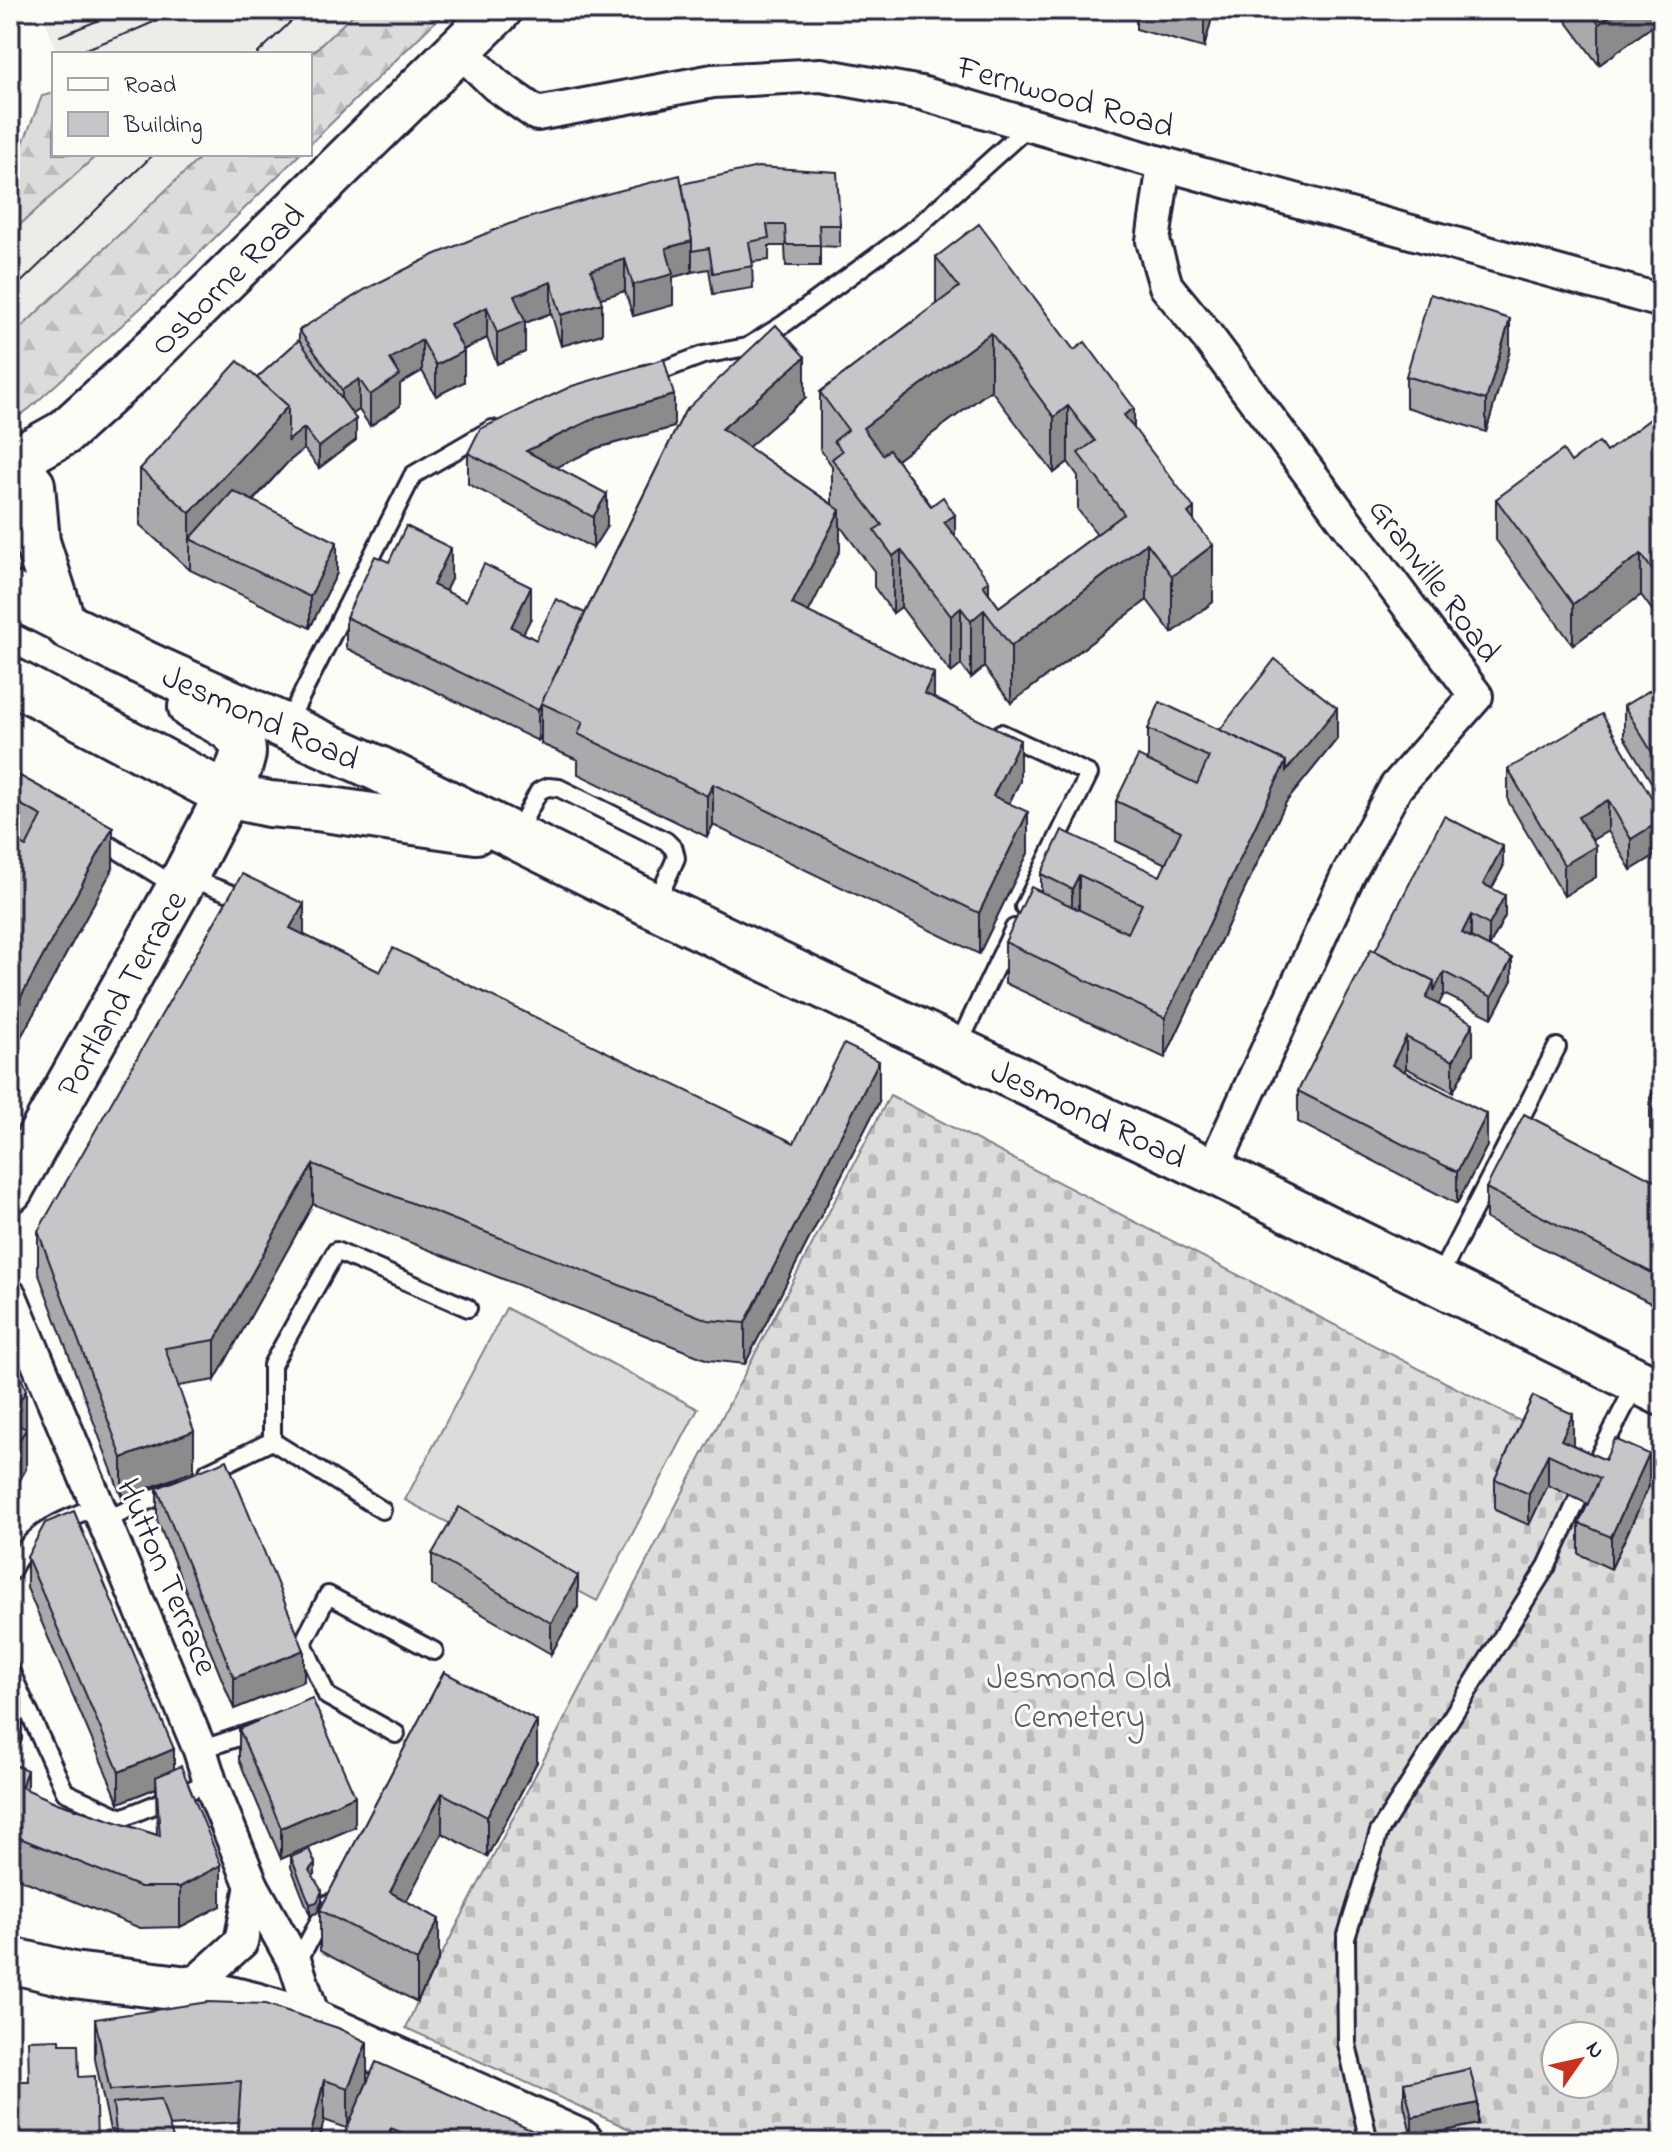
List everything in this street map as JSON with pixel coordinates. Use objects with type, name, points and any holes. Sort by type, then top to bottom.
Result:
[{"type":"main road","name":"Osborne Road","points":[[17,484],[64,433],[164,341],[499,10]]},
{"type":"main road","points":[[17,484],[66,624]]},
{"type":"main road","name":"Jesmond Road","points":[[10,594],[150,666],[294,711],[379,769],[514,837],[1212,1171],[1650,1387]]},
{"type":"main road","name":"Portland Terrace","points":[[10,1190],[182,882],[227,795],[243,753],[239,739],[228,727],[102,659],[66,624]]},
{"type":"main road","name":"Jesmond Road","points":[[10,680],[227,795],[269,804],[317,808],[514,837]]},
{"type":"main road","points":[[10,1960],[73,1975],[189,1989],[315,2023],[580,2142]]},
{"type":"street","name":"Fernwood Road","points":[[459,49],[496,85],[537,114],[713,81],[821,75],[921,93],[1164,164],[1662,301]]},
{"type":"street","name":"Granville Road","points":[[1164,164],[1153,241],[1166,286],[1207,336],[1476,696],[1396,787],[1349,873],[1212,1171]]},
{"type":"street","name":"Hutton Terrace","points":[[10,1296],[200,1750],[252,1886],[296,1965],[315,2023]]},
{"type":"street","points":[[189,1989],[241,1942],[252,1886]]},
{"type":"lane","points":[[628,377],[655,373],[703,355],[747,347],[784,324],[918,226],[1030,125]]},
{"type":"lane","points":[[294,711],[413,475],[512,420]]},
{"type":"lane","points":[[956,1049],[1089,774],[991,729]]},
{"type":"lane","points":[[514,837],[539,791],[548,787],[559,788],[666,841],[674,849],[676,858],[655,906]]},
{"type":"lane","points":[[75,824],[182,882],[267,907]]},
{"type":"lane","points":[[1437,1282],[1557,1047]]},
{"type":"lane","points":[[272,1441],[272,1365],[336,1251],[468,1308]]},
{"type":"lane","points":[[1586,1483],[1650,1387]]},
{"type":"lane","points":[[10,1573],[29,1542],[54,1525],[138,1507],[272,1441]]},
{"type":"lane","points":[[272,1441],[382,1510]]},
{"type":"lane","points":[[1369,2142],[1347,2044],[1346,1938],[1379,1832],[1547,1566],[1578,1499]]},
{"type":"lane","points":[[396,1734],[320,1700],[303,1643],[328,1595],[434,1651]]},
{"type":"lane","points":[[10,1670],[65,1792],[122,1818],[210,1782]]},
{"type":"lane","points":[[200,1750],[272,1723]]},
{"type":"lane","points":[[296,1965],[340,1883]]},
{"type":"shaded area","points":[[81,10],[447,10],[312,142],[312,52],[56,52],[45,19],[63,17]]},
{"type":"shaded area","points":[[52,156],[298,156],[175,277],[29,409],[10,422],[10,187]]},
{"type":"green space","points":[[358,10],[447,10],[312,142],[312,53]]},
{"type":"green space","points":[[52,94],[52,156],[96,156],[10,234],[10,170],[42,96]]},
{"type":"green space","points":[[202,156],[298,156],[175,277],[29,409],[10,422],[10,338]]},
{"type":"green space","name":"Jesmond Old Cemetery","points":[[890,1095],[1662,1492],[1662,2142],[658,2142],[406,2028]]},
{"type":"green space","points":[[506,1308],[698,1409],[597,1601],[405,1500]]},
{"type":"building","points":[[1588,10],[1619,10],[1599,24]]},
{"type":"building","points":[[758,167],[837,172],[840,225],[819,225],[820,245],[786,245],[785,225],[767,225],[769,238],[749,242],[753,266],[713,273],[709,248],[692,251],[682,184]]},
{"type":"building","points":[[680,175],[692,241],[666,248],[673,274],[633,285],[625,259],[591,270],[602,303],[561,315],[551,282],[514,296],[525,321],[497,333],[487,307],[450,324],[464,351],[436,365],[422,340],[390,359],[400,375],[370,395],[359,379],[342,390],[299,330],[366,289],[434,255],[509,224]]},
{"type":"building","points":[[979,224],[1074,350],[1085,342],[1134,408],[1124,415],[1194,508],[1188,513],[1213,545],[1172,576],[1147,543],[1011,646],[984,610],[971,621],[961,608],[951,616],[901,550],[893,556],[874,530],[882,525],[832,459],[842,451],[834,441],[848,430],[820,392],[959,287],[936,257]],"holes":[[[991,333],[1054,417],[1068,406],[1095,441],[1078,453],[1124,514],[999,607],[983,585],[989,581],[944,522],[955,515],[943,497],[931,506],[889,450],[883,455],[863,428]]]},
{"type":"building","points":[[1430,294],[1510,319],[1486,400],[1406,376]]},
{"type":"building","points":[[776,325],[805,357],[722,429],[840,510],[792,604],[934,673],[924,693],[1020,740],[993,796],[1028,812],[979,913],[713,784],[707,796],[578,734],[583,722],[541,703],[685,411]]},
{"type":"building","points":[[299,340],[356,419],[319,447],[304,428],[288,441],[288,406],[257,378]]},
{"type":"building","points":[[664,359],[674,395],[597,417],[526,451],[607,494],[593,517],[468,453],[480,429],[572,386]]},
{"type":"building","points":[[238,361],[288,406],[190,513],[140,469]]},
{"type":"building","points":[[1653,417],[1662,430],[1662,569],[1655,574],[1641,554],[1573,604],[1496,499],[1563,450],[1571,462],[1599,442],[1606,452]]},
{"type":"building","points":[[233,491],[337,542],[310,597],[190,539]]},
{"type":"building","points":[[406,526],[451,548],[433,585],[466,601],[484,564],[531,587],[511,627],[536,640],[556,599],[585,613],[538,710],[346,617],[375,556],[389,562]]},
{"type":"building","points":[[1275,659],[1337,708],[1286,771],[1286,761],[1220,730]]},
{"type":"building","points":[[1662,683],[1662,769],[1624,706]]},
{"type":"building","points":[[1160,702],[1286,761],[1165,1018],[1005,942],[1031,887],[1128,933],[1142,904],[1079,875],[1072,889],[1041,874],[1062,830],[1160,876],[1181,831],[1116,801],[1138,756],[1197,784],[1209,757],[1148,729]]},
{"type":"building","points":[[1602,714],[1662,815],[1662,820],[1631,839],[1608,800],[1578,817],[1596,846],[1564,865],[1508,769]]},
{"type":"building","points":[[20,776],[113,827],[10,1017],[10,838],[26,847],[42,816],[10,799]]},
{"type":"building","points":[[1444,816],[1503,846],[1483,884],[1505,895],[1489,925],[1471,915],[1462,933],[1512,958],[1492,997],[1444,972],[1434,991],[1434,981],[1375,951]]},
{"type":"building","points":[[242,874],[304,904],[290,928],[380,972],[393,948],[794,1143],[844,1044],[879,1061],[745,1323],[708,1320],[313,1164],[215,1340],[165,1348],[194,1431],[122,1458],[38,1231]]},
{"type":"building","points":[[1371,949],[1434,981],[1426,998],[1473,1023],[1453,1061],[1406,1037],[1392,1065],[1487,1114],[1457,1172],[1298,1091]]},
{"type":"building","points":[[1662,1075],[1662,1104],[1650,1098]]},
{"type":"building","points":[[1524,1114],[1662,1184],[1662,1278],[1486,1188]]},
{"type":"building","points":[[10,1350],[26,1390],[10,1419]]},
{"type":"building","points":[[1533,1396],[1573,1414],[1561,1440],[1605,1460],[1615,1439],[1649,1454],[1611,1537],[1579,1523],[1600,1478],[1548,1454],[1529,1494],[1495,1479]]},
{"type":"building","points":[[10,1420],[26,1429],[16,1446],[10,1443]]},
{"type":"building","points":[[227,1460],[304,1650],[234,1678],[157,1488]]},
{"type":"building","points":[[459,1507],[578,1576],[551,1623],[432,1554]]},
{"type":"building","points":[[74,1511],[174,1749],[119,1772],[27,1557],[45,1523]]},
{"type":"building","points":[[444,1672],[537,1721],[487,1817],[442,1793],[390,1892],[439,1919],[417,1961],[320,1910]]},
{"type":"building","points":[[10,1681],[22,1699],[10,1731]]},
{"type":"building","points":[[312,1698],[355,1796],[281,1828],[239,1729]]},
{"type":"building","points":[[10,1763],[27,1770],[21,1787],[57,1803],[160,1836],[156,1777],[181,1766],[221,1865],[180,1887],[140,1887],[10,1834]]},
{"type":"building","points":[[309,1849],[315,1863],[309,1870],[322,1891],[317,1902],[310,1904],[291,1857]]},
{"type":"building","points":[[208,2002],[266,2004],[338,2028],[367,2042],[348,2088],[324,2080],[309,2142],[237,2142],[241,2081],[110,2090],[95,2019]]},
{"type":"building","points":[[60,2039],[60,2044],[78,2044],[79,2077],[95,2076],[97,2142],[10,2142],[10,2081],[29,2081],[28,2040]]},
{"type":"building","points":[[376,2062],[547,2137],[545,2142],[424,2142],[391,2128],[384,2142],[341,2142]]},
{"type":"building","points":[[1470,2069],[1478,2103],[1412,2117],[1404,2083]]},
{"type":"building","points":[[161,2099],[174,2142],[117,2142],[113,2103]]},
{"type":"tram line","points":[[60,36],[124,10]]},
{"type":"tram line","points":[[78,52],[181,10]]},
{"type":"tram line","points":[[259,52],[303,10]]},
{"type":"tram line","points":[[10,293],[152,156]]}]
